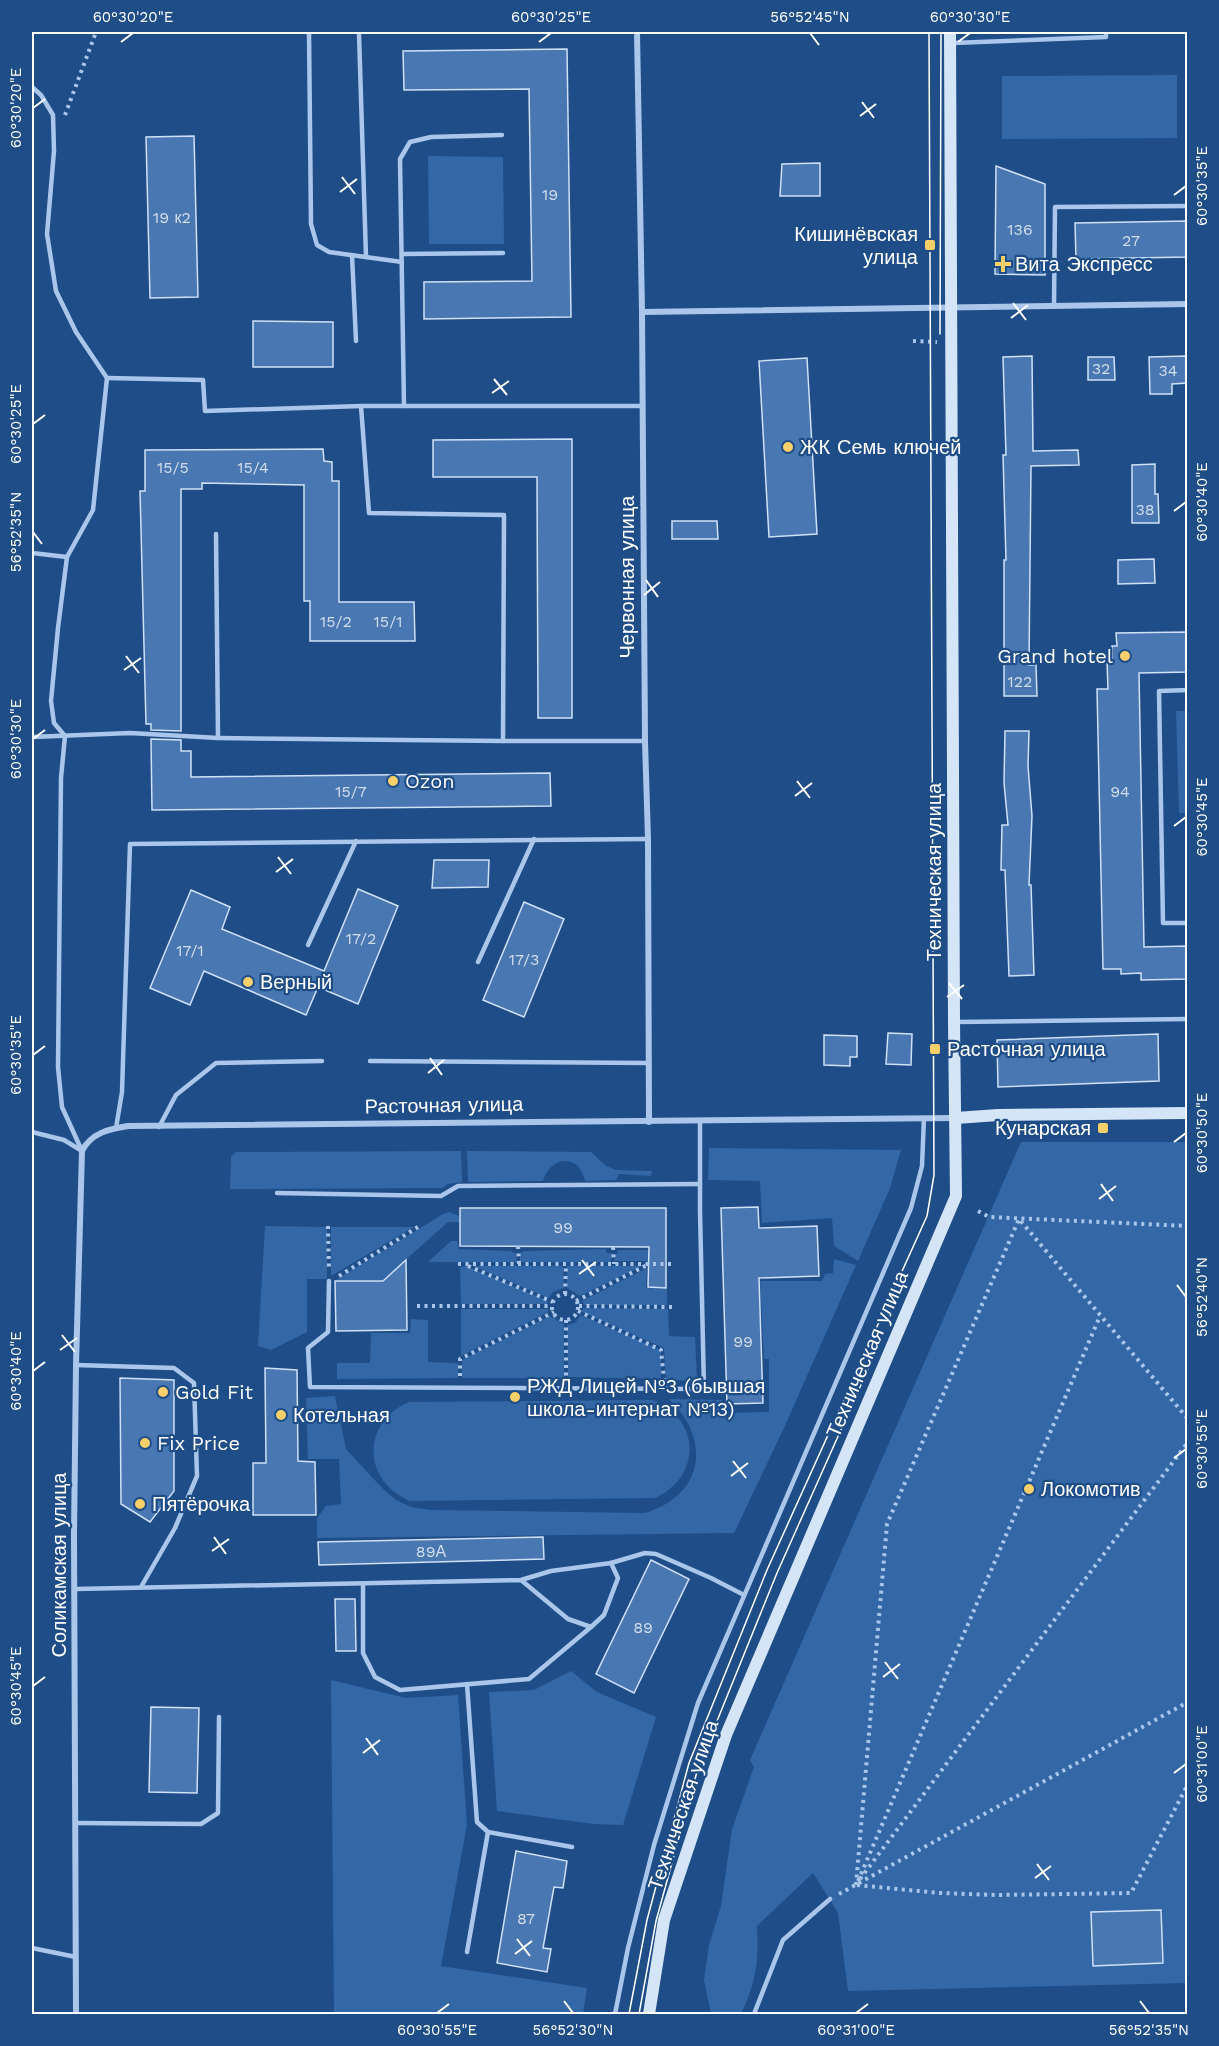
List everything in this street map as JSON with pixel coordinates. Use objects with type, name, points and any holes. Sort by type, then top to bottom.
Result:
[{"type":"main road","name":"Техническая улица","points":[[649,2014],[664,1920],[726,1735],[956,1196],[950,37]]},
{"type":"main road","name":"Расточная улица","points":[[956,1118],[998,1115],[1188,1113]]},
{"type":"street","name":"Червонная улица","points":[[638,32],[648,839],[649,1122]]},
{"type":"street","points":[[642,312],[1188,304]]},
{"type":"street","name":"Расточная улица","points":[[82,1151],[87,1141],[98,1133],[116,1128],[956,1118]]},
{"type":"street","name":"Соликамская улица","points":[[76,2014],[76,1365],[82,1151]]},
{"type":"lane","points":[[309,32],[311,224],[317,245],[329,252],[402,262]]},
{"type":"lane","points":[[1000,32],[1000,40]]},
{"type":"lane","points":[[950,37],[1000,40],[1106,37],[1106,32]]},
{"type":"lane","points":[[359,34],[366,257]]},
{"type":"lane","points":[[32,87],[41,95],[53,115],[54,151],[47,234],[56,291],[76,332],[107,378],[93,510],[67,557],[58,628],[51,701],[54,723],[65,736]]},
{"type":"lane","points":[[404,406],[400,159],[410,142],[431,137],[502,135]]},
{"type":"lane","points":[[1054,306],[1055,207],[1188,206]]},
{"type":"lane","points":[[402,254],[503,253]]},
{"type":"lane","points":[[352,255],[356,341]]},
{"type":"lane","points":[[107,378],[203,380],[205,411],[361,406],[642,406]]},
{"type":"lane","points":[[361,406],[369,513],[504,515],[503,741]]},
{"type":"lane","points":[[216,534],[218,738]]},
{"type":"lane","points":[[32,553],[67,557]]},
{"type":"lane","points":[[1188,690],[1159,691],[1163,923],[1188,923]]},
{"type":"lane","points":[[32,737],[130,733],[218,738],[645,741]]},
{"type":"lane","name":"Соликамская улица","points":[[65,736],[61,778],[58,1068],[62,1107],[82,1151]]},
{"type":"lane","points":[[478,962],[534,839]]},
{"type":"lane","points":[[116,1128],[122,1092],[130,844],[648,839]]},
{"type":"lane","points":[[308,945],[356,841]]},
{"type":"lane","points":[[954,1022],[1188,1019]]},
{"type":"lane","points":[[370,1060],[649,1063]]},
{"type":"lane","points":[[159,1127],[176,1095],[216,1063],[322,1061]]},
{"type":"lane","points":[[615,2014],[654,1845],[698,1703],[911,1208],[922,1166],[924,1118]]},
{"type":"lane","points":[[329,1281],[328,1332],[308,1348],[310,1387],[704,1389],[700,1121]]},
{"type":"lane","points":[[32,1132],[64,1140],[82,1151]]},
{"type":"lane","points":[[277,1193],[441,1196],[458,1186],[700,1184]]},
{"type":"lane","points":[[76,1365],[174,1368],[194,1383],[197,1476],[175,1528],[141,1587]]},
{"type":"lane","points":[[75,1589],[363,1585],[521,1580],[552,1571],[611,1563],[645,1553],[657,1554],[711,1578],[744,1596]]},
{"type":"lane","points":[[363,1585],[363,1653],[375,1677],[400,1690],[529,1679],[604,1615],[618,1578],[611,1563]]},
{"type":"lane","points":[[521,1580],[568,1619],[591,1627]]},
{"type":"lane","points":[[467,1684],[477,1822],[488,1832],[572,1847]]},
{"type":"lane","points":[[76,1823],[201,1824],[218,1813],[219,1717]]},
{"type":"lane","points":[[467,1952],[488,1832]]},
{"type":"lane","points":[[754,2014],[783,1940],[830,1899]]},
{"type":"lane","points":[[32,1948],[76,1957]]},
{"type":"path","points":[[61,124],[96,32]]},
{"type":"path","points":[[978,1210],[989,1217],[1188,1226]]},
{"type":"path","points":[[1019,1219],[1188,1419]]},
{"type":"path","points":[[856,1885],[887,1524],[1019,1219]]},
{"type":"path","points":[[328,1226],[329,1281]]},
{"type":"path","points":[[329,1281],[418,1227]]},
{"type":"path","points":[[518,1246],[519,1264]]},
{"type":"path","points":[[613,1247],[614,1264]]},
{"type":"path","points":[[458,1264],[672,1264]]},
{"type":"path","points":[[465,1264],[553,1304]]},
{"type":"path","points":[[565,1294],[566,1264]]},
{"type":"path","points":[[576,1301],[650,1264]]},
{"type":"path","points":[[578,1309],[570,1319],[563,1320],[554,1312],[553,1304],[561,1294],[569,1294],[576,1301],[578,1309],[661,1350],[665,1388]]},
{"type":"path","points":[[417,1306],[553,1304]]},
{"type":"path","points":[[578,1309],[672,1307]]},
{"type":"path","points":[[460,1387],[460,1359],[554,1312]]},
{"type":"path","points":[[856,1885],[1100,1316]]},
{"type":"path","points":[[566,1320],[566,1388]]},
{"type":"path","points":[[856,1885],[1188,1442]]},
{"type":"path","points":[[830,1899],[1188,1702]]},
{"type":"path","points":[[856,1885],[939,1893],[997,1895],[1131,1893],[1188,1784]]},
{"type":"shaded area","points":[[1177,75],[1177,138],[1002,139],[1002,76]]},
{"type":"shaded area","points":[[428,156],[503,157],[504,244],[429,244]]},
{"type":"shaded area","points":[[1176,711],[1187,711],[1187,813],[1179,813]]},
{"type":"shaded area","name":"Локомотив","points":[[1021,1142],[1187,1142],[1187,1983],[848,1991],[838,1913],[813,1873],[757,1926],[755,1972],[741,2014],[711,2014],[704,1980],[709,1945],[721,1906],[732,1829],[754,1767],[750,1760]]},
{"type":"shaded area","points":[[709,1148],[901,1150],[890,1188],[858,1261],[834,1246],[832,1218],[762,1223],[760,1181],[708,1180]]},
{"type":"shaded area","points":[[461,1151],[462,1182],[448,1184],[443,1188],[230,1189],[231,1157],[236,1152]]},
{"type":"shaded area","points":[[467,1151],[591,1152],[606,1166],[616,1170],[652,1171],[651,1176],[619,1174],[616,1180],[585,1181],[577,1166],[565,1161],[552,1166],[543,1181],[468,1182]]},
{"type":"shaded area","points":[[449,1212],[459,1216],[460,1222],[448,1222],[383,1280],[336,1280],[443,1214]]},
{"type":"shaded area","points":[[265,1226],[327,1227],[327,1279],[307,1279],[307,1332],[271,1350],[258,1346]]},
{"type":"shaded area","points":[[331,1227],[414,1227],[331,1276]]},
{"type":"shaded area","points":[[451,1241],[457,1241],[459,1249],[511,1251],[516,1254],[517,1262],[428,1262]]},
{"type":"shaded area","points":[[605,1249],[607,1253],[612,1253],[611,1262],[520,1262],[520,1253],[525,1251]]},
{"type":"shaded area","points":[[618,1250],[667,1250],[666,1261],[614,1261]]},
{"type":"shaded area","points":[[834,1259],[856,1265],[784,1428],[734,1533],[317,1538],[317,1518],[326,1506],[341,1504],[339,1459],[308,1459],[306,1398],[335,1396],[346,1449],[383,1489],[396,1500],[411,1507],[431,1510],[645,1513],[665,1505],[680,1493],[690,1480],[695,1465],[696,1448],[692,1432],[683,1415],[669,1399],[722,1400],[723,1413],[769,1412],[769,1359],[764,1359],[760,1281],[822,1281],[825,1274],[833,1273]]},
{"type":"shaded area","points":[[466,1266],[548,1301],[547,1304],[461,1304],[460,1267]]},
{"type":"shaded area","points":[[473,1266],[563,1266],[564,1288],[553,1292],[549,1298]]},
{"type":"shaded area","points":[[567,1266],[642,1266],[580,1296],[567,1288]]},
{"type":"shaded area","points":[[647,1268],[646,1288],[667,1289],[667,1305],[584,1305],[582,1301]]},
{"type":"shaded area","points":[[583,1308],[668,1309],[669,1336],[695,1337],[697,1381],[666,1380],[664,1348],[582,1312]]},
{"type":"shaded area","points":[[461,1309],[548,1309],[548,1312],[461,1356]]},
{"type":"shaded area","points":[[581,1315],[661,1350],[661,1379],[568,1377],[567,1325],[575,1323]]},
{"type":"shaded area","points":[[550,1316],[564,1324],[564,1378],[462,1378],[462,1360]]},
{"type":"shaded area","points":[[411,1319],[428,1320],[428,1362],[458,1363],[458,1378],[337,1379],[337,1363],[370,1363],[371,1333],[410,1333]]},
{"type":"shaded area","points":[[652,1400],[668,1409],[680,1420],[687,1433],[690,1448],[688,1463],[681,1476],[670,1488],[655,1498],[410,1501],[394,1492],[383,1480],[376,1466],[374,1452],[376,1437],[382,1424],[393,1411],[409,1402]]},
{"type":"shaded area","points":[[571,1671],[597,1692],[656,1717],[623,1825],[594,1824],[497,1811],[489,1692],[534,1690]]},
{"type":"shaded area","points":[[331,1680],[406,1698],[458,1695],[467,1825],[441,1966],[587,1988],[583,2014],[334,2014]]},
{"type":"building","points":[[567,49],[571,317],[424,319],[424,282],[532,281],[529,89],[404,90],[403,51]]},
{"type":"building","points":[[194,136],[198,297],[150,298],[146,137]]},
{"type":"building","points":[[820,163],[820,196],[780,196],[782,164]]},
{"type":"building","points":[[996,166],[1045,184],[1045,275],[995,274]]},
{"type":"building","points":[[1188,221],[1188,257],[1076,259],[1075,223]]},
{"type":"building","points":[[253,321],[333,322],[333,367],[253,367]]},
{"type":"building","points":[[1032,356],[1033,451],[1078,450],[1079,465],[1031,466],[1029,665],[1036,665],[1037,696],[1004,696],[1004,560],[1006,560],[1003,455],[1006,455],[1003,357]]},
{"type":"building","points":[[1188,356],[1188,383],[1172,384],[1172,394],[1150,394],[1149,357]]},
{"type":"building","points":[[1088,357],[1114,357],[1115,380],[1088,380]]},
{"type":"building","name":"ЖК Семь ключей","points":[[807,358],[817,534],[769,537],[759,361]]},
{"type":"building","points":[[572,439],[572,718],[538,718],[537,477],[433,477],[433,440]]},
{"type":"building","points":[[323,449],[324,461],[332,462],[332,481],[339,481],[339,602],[414,602],[415,641],[310,641],[310,601],[304,601],[304,485],[202,483],[202,489],[181,489],[181,731],[151,730],[151,724],[146,724],[140,491],[145,491],[145,450]]},
{"type":"building","points":[[1155,464],[1155,494],[1158,494],[1159,523],[1132,523],[1132,465]]},
{"type":"building","points":[[672,521],[717,521],[718,539],[672,539]]},
{"type":"building","points":[[1154,559],[1155,583],[1118,584],[1118,560]]},
{"type":"building","points":[[1188,632],[1188,672],[1139,673],[1144,947],[1188,946],[1188,979],[1141,980],[1141,973],[1121,974],[1121,969],[1103,969],[1097,689],[1108,689],[1107,661],[1112,661],[1112,646],[1117,646],[1116,633]]},
{"type":"building","points":[[1005,731],[1029,731],[1028,766],[1032,816],[1029,885],[1031,885],[1034,975],[1009,976],[1005,870],[1001,870],[1002,825],[1008,825],[1004,783]]},
{"type":"building","points":[[151,739],[181,740],[181,751],[191,751],[191,777],[550,773],[551,806],[152,810]]},
{"type":"building","points":[[434,860],[489,860],[488,887],[432,888]]},
{"type":"building","points":[[358,889],[398,906],[358,1004],[318,987],[306,1015],[204,971],[190,1005],[150,988],[191,890],[230,907],[222,929],[324,971]]},
{"type":"building","points":[[524,902],[564,919],[524,1017],[483,1000]]},
{"type":"building","points":[[888,1033],[912,1034],[911,1065],[886,1064]]},
{"type":"building","points":[[1158,1034],[1159,1081],[998,1087],[997,1040]]},
{"type":"building","points":[[824,1035],[857,1036],[857,1057],[850,1057],[850,1066],[824,1065]]},
{"type":"building","points":[[758,1207],[759,1228],[817,1226],[819,1276],[759,1278],[763,1403],[727,1404],[721,1208]]},
{"type":"building","points":[[460,1208],[666,1208],[666,1288],[648,1287],[649,1247],[460,1246]]},
{"type":"building","points":[[406,1260],[407,1330],[336,1331],[335,1281],[383,1281]]},
{"type":"building","name":"Котельная","points":[[265,1368],[297,1370],[298,1461],[315,1462],[316,1515],[253,1515],[253,1463],[266,1463]]},
{"type":"building","points":[[120,1378],[174,1380],[174,1491],[150,1522],[121,1504]]},
{"type":"building","points":[[543,1537],[544,1559],[319,1565],[318,1542]]},
{"type":"building","points":[[651,1560],[689,1579],[634,1693],[596,1674]]},
{"type":"building","points":[[335,1599],[355,1599],[356,1651],[336,1651]]},
{"type":"building","points":[[151,1707],[199,1708],[197,1793],[149,1792]]},
{"type":"building","points":[[516,1851],[567,1861],[563,1888],[554,1887],[543,1948],[551,1949],[547,1972],[497,1963]]},
{"type":"building","points":[[1161,1910],[1163,1963],[1093,1966],[1091,1912]]},
{"type":"tram line","points":[[629,2014],[647,1920],[689,1763],[767,1570],[927,1216],[934,1175],[929,32]]},
{"type":"tram line","points":[[940,334],[941,32]]},
{"type":"tram line","points":[[639,2014],[656,1921],[698,1768],[777,1573],[881,1340]]},
{"type":"place","name":"Кишинёвская улица","points":[[930,245]]},
{"type":"place","name":"Вита Экспресс","points":[[1003,264]]},
{"type":"place","name":"ЖК Семь ключей","points":[[788,447]]},
{"type":"place","name":"Grand hotel","points":[[1125,656]]},
{"type":"place","name":"Ozon","points":[[393,781]]},
{"type":"place","name":"Верный","points":[[248,982]]},
{"type":"place","name":"Расточная улица","points":[[935,1049]]},
{"type":"place","name":"Кунарская","points":[[1103,1128]]},
{"type":"place","name":"Gold Fit","points":[[163,1392]]},
{"type":"place","name":"РЖД Лицей №3 (бывшая школа-интернат №13)","points":[[515,1397]]},
{"type":"place","name":"Котельная","points":[[281,1415]]},
{"type":"place","name":"Fix Price","points":[[145,1443]]},
{"type":"place","name":"Локомотив","points":[[1029,1489]]},
{"type":"place","name":"Пятёрочка","points":[[140,1504]]}]
